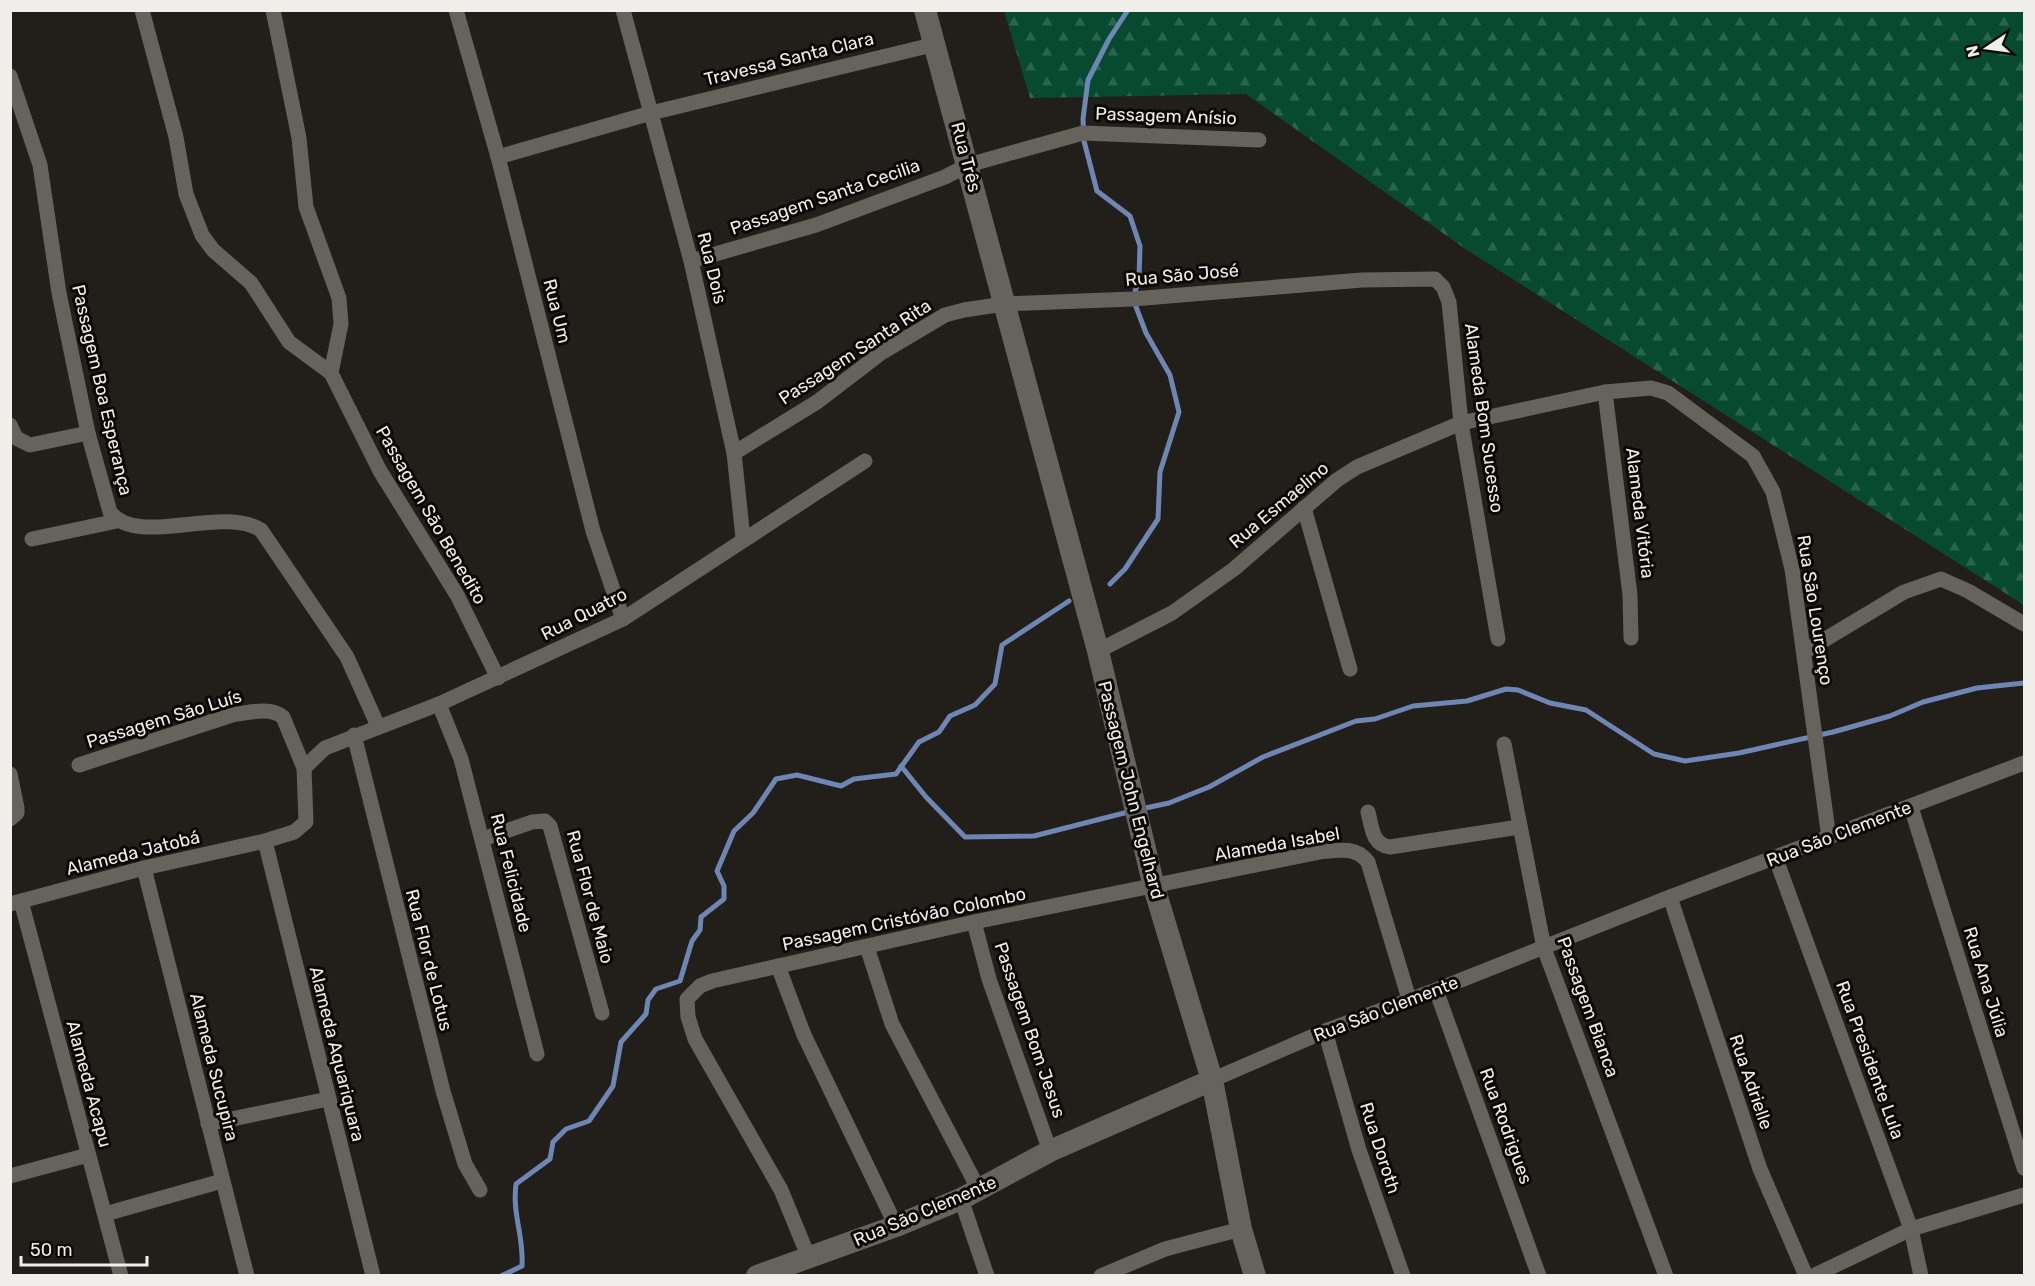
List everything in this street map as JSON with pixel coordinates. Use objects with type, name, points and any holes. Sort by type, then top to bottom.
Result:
[{"type":"main road","name":"Rua Três","points":[[925,10],[936,44],[1004,304]]},
{"type":"main road","name":"Passagem John Engelhard","points":[[1004,304],[1098,651],[1154,887],[1212,1080],[1241,1229],[1255,1275]]},
{"type":"main road","name":"Rua São Clemente","points":[[757,1275],[896,1226],[970,1195],[1050,1151],[1212,1080]]},
{"type":"street","name":"Passagem São Benedito","points":[[142,10],[176,137],[186,194],[202,235],[213,250],[251,283],[289,342],[331,373],[380,471],[457,595],[498,678]]},
{"type":"street","points":[[273,10],[299,138],[306,207],[339,298],[341,324],[331,373]]},
{"type":"street","name":"Rua Um","points":[[456,10],[498,157],[593,531],[623,619]]},
{"type":"street","name":"Rua Dois","points":[[623,10],[691,261],[734,453],[743,538]]},
{"type":"street","name":"Travessa Santa Clara","points":[[498,157],[651,113],[936,44]]},
{"type":"street","name":"Passagem Boa Esperança","points":[[10,76],[44,184],[59,293],[88,433],[110,512],[117,521],[133,526],[223,522],[254,525],[261,530],[347,657],[378,726]]},
{"type":"street","name":"Passagem Anísio","points":[[968,165],[1083,133],[1259,140]]},
{"type":"street","name":"Passagem Santa Cecilia","points":[[691,261],[816,225],[945,177],[968,165]]},
{"type":"street","name":"Alameda Bom Sucesso","points":[[1362,280],[1423,277],[1435,279],[1443,287],[1449,302],[1461,423],[1498,639]]},
{"type":"street","name":"Rua São José","points":[[1004,304],[1133,299],[1362,280]]},
{"type":"street","name":"Passagem Santa Rita","points":[[734,453],[817,402],[881,354],[945,315],[1004,304]]},
{"type":"street","name":"Rua São Lourenço","points":[[1605,392],[1651,388],[1668,393],[1753,456],[1773,492],[1792,569],[1829,838]]},
{"type":"street","name":"Rua Esmaelino","points":[[1098,651],[1172,613],[1234,569],[1337,480],[1357,467],[1461,423],[1605,392]]},
{"type":"street","name":"Alameda Vitória","points":[[1605,392],[1630,595],[1631,638]]},
{"type":"street","points":[[10,425],[16,438],[30,445],[88,433]]},
{"type":"street","name":"Rua Quatro","points":[[304,768],[325,748],[439,704],[623,619],[743,538],[865,461]]},
{"type":"street","points":[[1304,508],[1350,669]]},
{"type":"street","points":[[32,539],[117,521]]},
{"type":"street","points":[[1804,652],[1904,592],[1941,579],[1968,591],[2025,624]]},
{"type":"street","name":"Rua Felicidade","points":[[439,704],[461,759],[537,1054]]},
{"type":"street","name":"Passagem São Luís","points":[[80,765],[232,715],[257,711],[278,712],[283,717],[304,768],[306,822],[294,832],[265,841]]},
{"type":"street","name":"Rua Flor de Lotus","points":[[354,735],[440,1080],[465,1164],[480,1190]]},
{"type":"street","name":"Passagem Bianca","points":[[1504,744],[1544,948],[1666,1275]]},
{"type":"street","name":"Rua São Clemente","points":[[1212,1080],[1325,1031],[2025,763]]},
{"type":"street","points":[[10,774],[17,813],[10,819]]},
{"type":"street","name":"Rua Ana Júlia","points":[[1911,807],[2025,1168]]},
{"type":"street","points":[[1368,812],[1376,838],[1383,846],[1519,827]]},
{"type":"street","name":"Rua Flor de Maio","points":[[483,839],[532,822],[545,821],[550,826],[603,1013]]},
{"type":"street","name":"Alameda Jatobá","points":[[16,903],[144,868],[265,841]]},
{"type":"street","name":"Alameda Aquariquara","points":[[265,841],[328,1100],[374,1275]]},
{"type":"street","name":"Alameda Isabel","points":[[1154,887],[1320,852],[1348,849],[1363,855],[1376,882],[1409,999]]},
{"type":"street","name":"Rua Presidente Lula","points":[[1776,859],[1911,1229],[1921,1275]]},
{"type":"street","name":"Alameda Sucupira","points":[[144,868],[247,1275]]},
{"type":"street","name":"Passagem Cristóvão Colombo","points":[[809,1258],[781,1190],[695,1039],[688,1017],[687,999],[700,986],[712,981],[974,922],[1154,887]]},
{"type":"street","name":"Rua Adrielle","points":[[1670,897],[1760,1169],[1806,1275]]},
{"type":"street","name":"Alameda Acapu","points":[[16,903],[121,1275]]},
{"type":"street","name":"Passagem Bom Jesus","points":[[974,922],[988,979],[1050,1151]]},
{"type":"street","points":[[867,947],[892,1024],[970,1195],[987,1275]]},
{"type":"street","points":[[778,966],[804,1035],[896,1226]]},
{"type":"street","name":"Rua Rodrigues","points":[[1436,990],[1539,1275]]},
{"type":"street","name":"Rua Doroth","points":[[1325,1031],[1359,1150],[1403,1275]]},
{"type":"street","points":[[208,1124],[328,1100]]},
{"type":"street","points":[[10,1176],[88,1155]]},
{"type":"street","points":[[105,1214],[222,1181]]},
{"type":"street","points":[[1813,1275],[1911,1229],[2025,1195]]},
{"type":"street","points":[[1101,1275],[1165,1249],[1241,1229]]},
{"type":"green space","points":[[1004,11],[2024,11],[2024,605],[1464,248],[1246,94],[1030,98]]},
{"type":"waterway","points":[[1110,584],[1125,569],[1158,519],[1160,472],[1179,412],[1170,375],[1146,333],[1133,299],[1139,278],[1140,246],[1130,216],[1097,191],[1084,141],[1083,119],[1088,80],[1109,39],[1128,10]]},
{"type":"waterway","points":[[501,1276],[522,1266],[515,1195],[516,1184],[550,1159],[553,1142],[566,1129],[589,1121],[613,1086],[621,1042],[646,1014],[648,1000],[656,989],[680,981],[692,941],[700,930],[701,917],[724,899],[724,886],[717,871],[734,831],[753,813],[776,779],[797,775],[841,786],[854,779],[896,774],[919,742],[939,732],[950,716],[975,705],[995,684],[1002,645],[1069,601]]},
{"type":"waterway","points":[[1141,809],[1169,803],[1209,787],[1263,757],[1356,721],[1375,719],[1413,706],[1467,701],[1506,689],[1518,690],[1550,703],[1586,710],[1654,754],[1685,761],[1739,753],[1833,732],[1890,716],[1923,702],[1977,688],[2024,683]]},
{"type":"waterway","points":[[901,766],[926,797],[965,837],[1034,836],[1132,811]]}]
